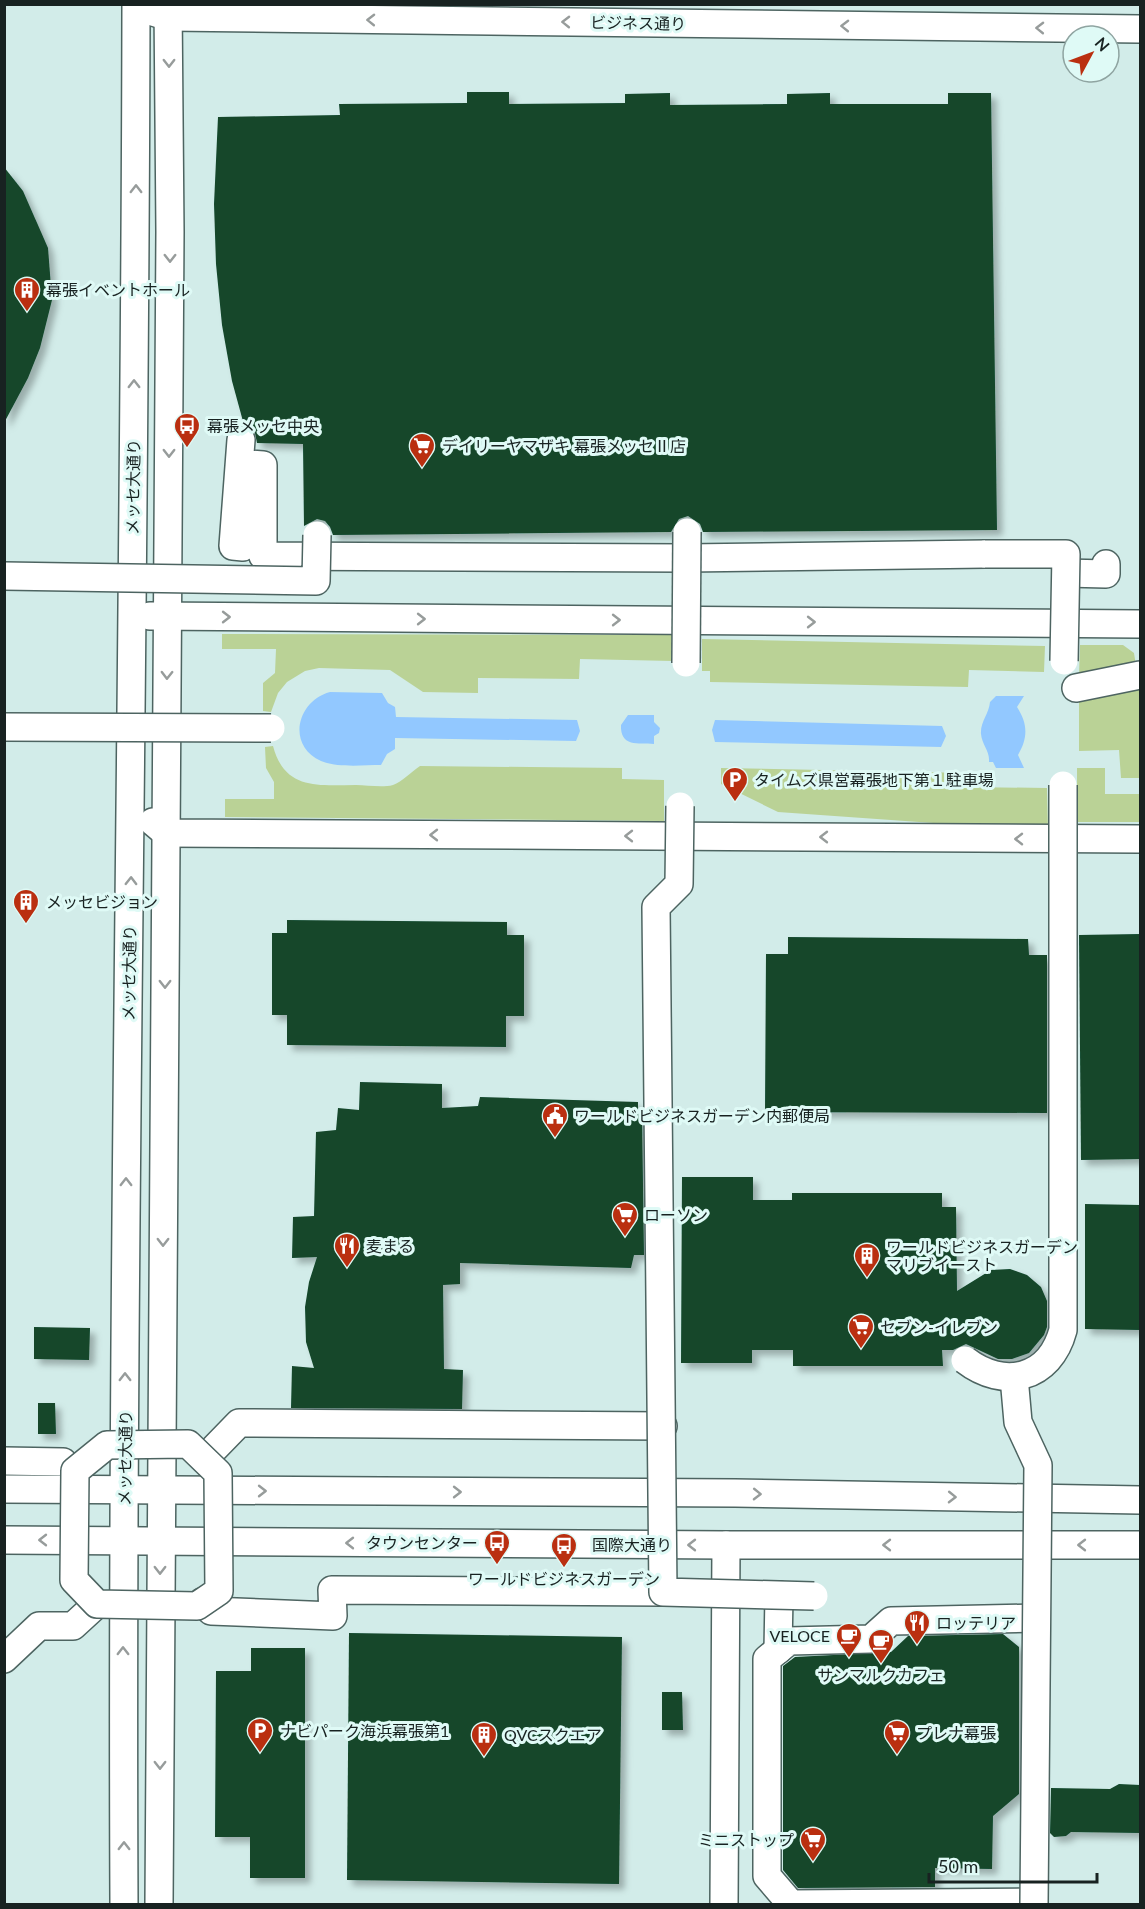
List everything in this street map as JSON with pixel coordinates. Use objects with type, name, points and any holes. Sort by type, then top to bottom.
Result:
[{"type":"street","name":"ビジネス通り","points":[[136,6],[169,11],[1140,29]]},
{"type":"street","name":"メッセ大通り","points":[[124,1905],[123,1541],[127,1048],[132,804],[130,615],[136,6]]},
{"type":"street","points":[[159,1905],[168,617],[169,11]]},
{"type":"street","points":[[241,440],[233,546],[243,547],[250,464],[263,465],[263,556],[317,546],[687,545],[1066,554],[1064,661]]},
{"type":"street","points":[[686,663],[687,545]]},
{"type":"street","points":[[4,576],[316,581],[317,546]]},
{"type":"street","points":[[1066,573],[1106,574],[1106,564]]},
{"type":"street","points":[[130,615],[1140,624]]},
{"type":"street","points":[[1076,688],[1140,675]]},
{"type":"street","points":[[4,727],[271,728]]},
{"type":"street","points":[[965,1360],[992,1375],[1014,1377],[1035,1369],[1049,1358],[1058,1346],[1063,1330],[1063,785]]},
{"type":"street","points":[[132,804],[166,833],[1140,839]]},
{"type":"street","points":[[663,1592],[656,907],[679,885],[680,806]]},
{"type":"street","points":[[1014,1377],[1018,1422],[1038,1465],[1034,1903],[791,1904],[767,1876],[767,1659],[789,1641],[872,1639],[891,1621],[1036,1618]]},
{"type":"street","points":[[204,1459],[239,1423],[663,1426]]},
{"type":"street","points":[[4,1659],[39,1626],[73,1626],[97,1604],[197,1605],[219,1591],[218,1473],[188,1444],[107,1444],[75,1470],[74,1580],[97,1604]]},
{"type":"street","points":[[4,1461],[63,1462]]},
{"type":"street","points":[[4,1489],[735,1493],[1140,1500]]},
{"type":"street","name":"国際大通り","points":[[4,1540],[726,1545],[1140,1545]]},
{"type":"street","points":[[724,1905],[726,1545]]},
{"type":"street","points":[[202,1602],[211,1611],[333,1616],[332,1590],[663,1592],[814,1596]]},
{"type":"street","points":[[778,1650],[779,1595]]},
{"type":"green space","points":[[222,634],[675,635],[673,661],[580,659],[579,679],[478,678],[478,693],[423,692],[390,670],[319,668],[305,671],[287,682],[278,693],[271,712],[263,711],[263,683],[275,673],[276,649],[222,649]]},
{"type":"green space","points":[[702,639],[1045,646],[1044,672],[969,670],[968,687],[710,682],[710,671],[702,671]]},
{"type":"green space","points":[[1080,645],[1123,645],[1134,653],[1136,666],[1079,675]]},
{"type":"green space","points":[[1140,686],[1140,778],[1121,778],[1119,750],[1079,751],[1079,697]]},
{"type":"green space","points":[[273,746],[278,761],[286,771],[295,778],[317,785],[389,786],[420,766],[622,768],[622,779],[664,780],[664,821],[225,817],[225,799],[274,799],[274,782],[266,768],[265,747]]},
{"type":"green space","points":[[721,768],[969,773],[969,787],[1047,788],[1048,831],[778,812],[721,784]]},
{"type":"green space","points":[[1077,768],[1105,768],[1105,794],[1140,794],[1139,822],[1077,822]]},
{"type":"water","points":[[330,692],[382,693],[388,703],[395,707],[396,717],[577,720],[580,731],[576,741],[395,738],[395,749],[387,754],[381,765],[335,765],[321,761],[310,754],[303,745],[300,735],[303,714],[310,704]]},
{"type":"water","points":[[996,696],[1024,696],[1017,707],[1025,725],[1024,743],[1018,755],[1024,768],[996,768],[993,762],[989,762],[981,730],[990,702]]},
{"type":"water","points":[[628,715],[654,715],[654,722],[660,728],[659,733],[654,736],[654,744],[631,742],[623,737],[621,725]]},
{"type":"water","points":[[715,720],[942,726],[946,736],[941,747],[715,742],[712,730]]},
{"type":"building","points":[[467,92],[509,92],[509,104],[625,103],[625,94],[670,93],[670,105],[787,104],[787,94],[830,93],[830,104],[948,104],[948,93],[991,93],[997,530],[703,532],[700,524],[688,516],[679,519],[671,532],[333,535],[325,521],[317,519],[304,526],[303,444],[257,443],[255,433],[244,425],[232,381],[222,325],[216,264],[214,204],[218,117],[340,115],[339,104],[467,103]]},
{"type":"building","name":"幕張イベントホール","points":[[4,167],[23,191],[48,248],[52,300],[40,348],[28,378],[4,423]]},
{"type":"building","points":[[287,920],[507,922],[507,935],[524,935],[524,1016],[506,1016],[506,1047],[287,1045],[287,1015],[272,1015],[272,933],[287,933]]},
{"type":"building","points":[[1140,934],[1140,1159],[1081,1160],[1079,935]]},
{"type":"building","points":[[788,937],[1028,939],[1029,955],[1047,955],[1047,1113],[765,1112],[766,954],[788,954]]},
{"type":"building","points":[[360,1082],[442,1084],[442,1108],[478,1106],[480,1097],[638,1102],[638,1113],[642,1114],[644,1255],[634,1255],[631,1268],[460,1263],[460,1284],[443,1285],[444,1369],[463,1370],[462,1409],[291,1408],[292,1366],[314,1368],[306,1342],[305,1307],[309,1282],[317,1257],[292,1258],[293,1217],[314,1216],[316,1132],[336,1130],[338,1108],[359,1110]]},
{"type":"building","points":[[682,1177],[753,1177],[753,1200],[792,1200],[792,1193],[942,1193],[942,1207],[956,1207],[957,1291],[991,1270],[1010,1269],[1027,1275],[1041,1287],[1047,1301],[1047,1327],[1044,1335],[1029,1353],[1012,1359],[998,1359],[966,1344],[953,1350],[942,1350],[943,1366],[793,1366],[793,1350],[752,1350],[752,1363],[681,1363]]},
{"type":"building","points":[[1085,1204],[1140,1205],[1140,1330],[1085,1329]]},
{"type":"building","points":[[34,1327],[90,1328],[89,1360],[34,1359]]},
{"type":"building","points":[[38,1403],[55,1403],[56,1434],[38,1434]]},
{"type":"building","name":"QVCスクエア","points":[[349,1633],[622,1637],[619,1884],[347,1880]]},
{"type":"building","name":"プレナ幕張","points":[[1003,1634],[1019,1647],[1019,1794],[993,1816],[992,1869],[935,1868],[935,1887],[798,1888],[783,1870],[783,1666],[795,1657],[891,1652],[908,1636]]},
{"type":"building","name":"ナビパーク海浜幕張第1","points":[[251,1648],[305,1648],[305,1878],[250,1878],[250,1837],[215,1837],[216,1671],[251,1671]]},
{"type":"building","points":[[662,1692],[682,1692],[683,1730],[662,1730]]},
{"type":"building","points":[[1119,1784],[1140,1785],[1140,1833],[1071,1832],[1066,1836],[1054,1837],[1050,1833],[1051,1788],[1110,1789]]},
{"type":"place","name":"幕張イベントホール","points":[[27,313]]},
{"type":"place","name":"幕張メッセ中央","points":[[187,449]]},
{"type":"place","name":"デイリーヤマザキ 幕張メッセⅡ店","points":[[422,469]]},
{"type":"place","name":"タイムズ県営幕張地下第１駐車場","points":[[735,803]]},
{"type":"place","name":"メッセビジョン","points":[[26,925]]},
{"type":"place","name":"ワールドビジネスガーデン内郵便局","points":[[555,1139]]},
{"type":"place","name":"ローソン","points":[[625,1238]]},
{"type":"place","name":"麦まる","points":[[347,1269]]},
{"type":"place","name":"ワールドビジネスガーデン マリブイースト","points":[[867,1279]]},
{"type":"place","name":"セブン-イレブン","points":[[861,1350]]},
{"type":"place","name":"タウンセンター","points":[[497,1566]]},
{"type":"place","name":"ワールドビジネスガーデン","points":[[564,1569]]},
{"type":"place","name":"ロッテリア","points":[[917,1646]]},
{"type":"place","name":"VELOCE","points":[[849,1659]]},
{"type":"place","name":"サンマルクカフェ","points":[[881,1665]]},
{"type":"place","name":"ナビパーク海浜幕張第1","points":[[260,1754]]},
{"type":"place","name":"プレナ幕張","points":[[897,1756]]},
{"type":"place","name":"QVCスクエア","points":[[484,1758]]},
{"type":"place","name":"ミニストップ","points":[[813,1863]]}]
